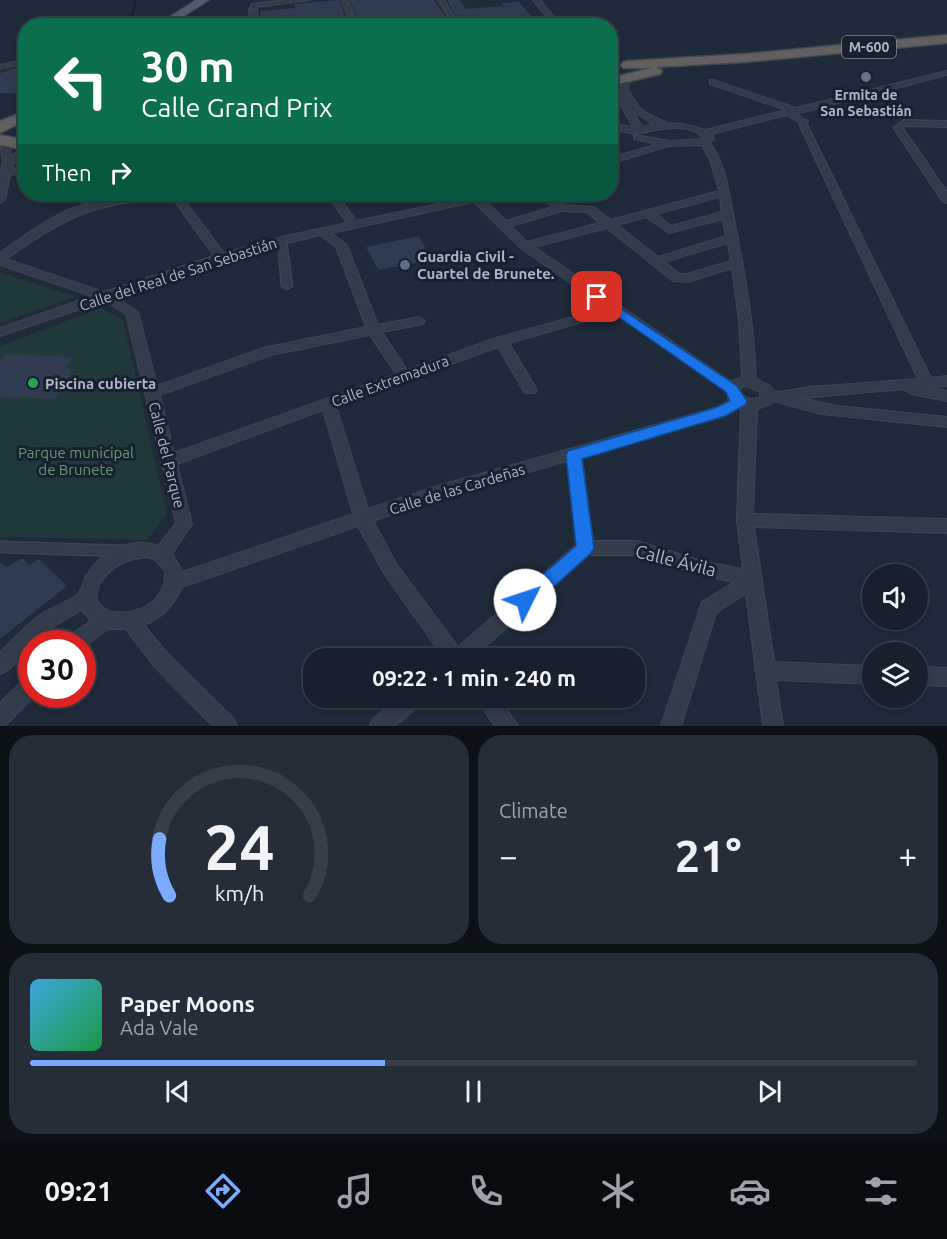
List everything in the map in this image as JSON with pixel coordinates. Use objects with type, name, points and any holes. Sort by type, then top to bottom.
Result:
[{"type":"highway","name":"M-600","points":[[618,80],[630,73],[746,58],[947,37]]},
{"type":"highway","name":"M-600","points":[[618,65],[630,73]]},
{"type":"highway","points":[[18,121],[3,131],[18,140]]},
{"type":"main road","points":[[174,18],[204,0]]},
{"type":"street","points":[[253,18],[254,5],[307,0]]},
{"type":"street","points":[[345,0],[352,18]]},
{"type":"street","points":[[441,0],[453,18]]},
{"type":"street","points":[[536,0],[551,18]]},
{"type":"street","points":[[0,67],[18,62]]},
{"type":"street","points":[[630,73],[624,90],[632,108],[644,117],[705,138],[713,152],[724,193],[746,305],[749,381]]},
{"type":"street","points":[[618,157],[705,138],[762,119],[799,115],[944,75]]},
{"type":"street","points":[[713,82],[799,115],[927,383]]},
{"type":"street","points":[[618,94],[619,105],[638,133]]},
{"type":"street","points":[[762,119],[799,115]]},
{"type":"street","points":[[947,124],[904,123],[898,127],[947,200]]},
{"type":"street","points":[[618,154],[638,133],[669,127]]},
{"type":"street","points":[[618,128],[670,144]]},
{"type":"street","points":[[0,200],[4,166],[3,131]]},
{"type":"street","points":[[4,166],[18,156]]},
{"type":"street","points":[[525,246],[724,193]]},
{"type":"street","points":[[0,259],[64,217],[87,207],[120,201]]},
{"type":"street","points":[[180,201],[221,257]]},
{"type":"street","points":[[337,201],[353,224]]},
{"type":"street","name":"Calle del Real de San Sebastián","points":[[0,332],[221,257],[282,240],[463,201]]},
{"type":"street","points":[[485,201],[502,225],[525,246],[741,398],[759,405],[775,396],[947,381]]},
{"type":"street","points":[[551,201],[561,208]]},
{"type":"street","points":[[502,225],[561,208],[590,209],[626,240],[677,278],[688,278],[738,262]]},
{"type":"street","points":[[648,213],[669,230],[728,214]]},
{"type":"street","points":[[321,231],[341,245],[374,331],[404,375]]},
{"type":"street","points":[[656,261],[733,238]]},
{"type":"street","points":[[282,240],[287,286]]},
{"type":"street","name":"Calle del Parque","points":[[0,259],[106,297],[132,312],[184,525],[162,554]]},
{"type":"street","name":"Calle Extremadura","points":[[168,461],[501,341],[615,309]]},
{"type":"street","points":[[152,393],[268,351],[419,321]]},
{"type":"street","points":[[501,341],[530,390]]},
{"type":"street","points":[[772,726],[745,520],[741,381],[749,381],[775,396],[820,409],[916,416],[947,422]]},
{"type":"street","points":[[897,386],[947,396]]},
{"type":"street","name":"Calle de las Cardeñas","points":[[175,582],[441,491],[720,412],[741,398]]},
{"type":"street","points":[[328,405],[363,519],[392,570],[450,648]]},
{"type":"street","points":[[469,648],[585,548],[574,455]]},
{"type":"street","points":[[745,520],[775,523],[947,526]]},
{"type":"street","points":[[0,547],[149,550],[162,554],[174,565],[175,582],[167,599],[151,613],[131,622],[105,621],[92,613],[86,599],[89,584],[100,569],[116,557],[134,551]]},
{"type":"street","name":"Calle Ávila","points":[[585,548],[637,548],[705,569],[754,579]]},
{"type":"street","points":[[671,726],[708,608],[754,579]]},
{"type":"street","points":[[0,665],[46,621],[86,599]]},
{"type":"street","points":[[92,630],[105,621]]},
{"type":"street","points":[[131,622],[159,659],[227,726]]},
{"type":"street","points":[[765,671],[862,675]]},
{"type":"street","points":[[928,676],[947,677]]},
{"type":"street","points":[[0,717],[18,699]]},
{"type":"street","points":[[380,726],[401,708]]},
{"type":"street","points":[[494,708],[508,726]]},
{"type":"green space","points":[[0,272],[77,297],[0,323]]},
{"type":"green space","name":"Parque municipal de Brunete","points":[[101,308],[123,320],[167,514],[147,540],[0,537],[0,346]]},
{"type":"building","points":[[340,0],[346,18],[261,18],[260,11],[295,8],[294,4]]},
{"type":"building","points":[[350,0],[434,0],[446,17],[432,18],[357,18]]},
{"type":"building","points":[[447,0],[460,0],[466,9],[504,6],[502,3],[519,2],[532,18],[464,18],[462,15],[456,16]]},
{"type":"building","points":[[18,67],[18,94],[0,93],[0,73]]},
{"type":"building","points":[[419,236],[432,260],[378,270],[366,247]]},
{"type":"building","name":"Piscina cubierta","points":[[6,354],[73,357],[66,368],[74,369],[55,399],[0,397],[0,362]]},
{"type":"building","points":[[22,558],[30,565],[39,559],[67,586],[0,639],[0,562],[7,567]]},
{"type":"waterway","points":[[128,18],[133,14],[135,0]]},
{"type":"place","name":"Ermita de San Sebastián","points":[[866,77]]},
{"type":"place","name":"Guardia Civil - Cuartel de Brunete.","points":[[405,265]]},
{"type":"place","name":"Piscina cubierta","points":[[33,383]]},
{"type":"route","points":[[525,600],[585,548],[574,455],[720,412],[740,401],[735,398],[732,389],[597,297]]}]
